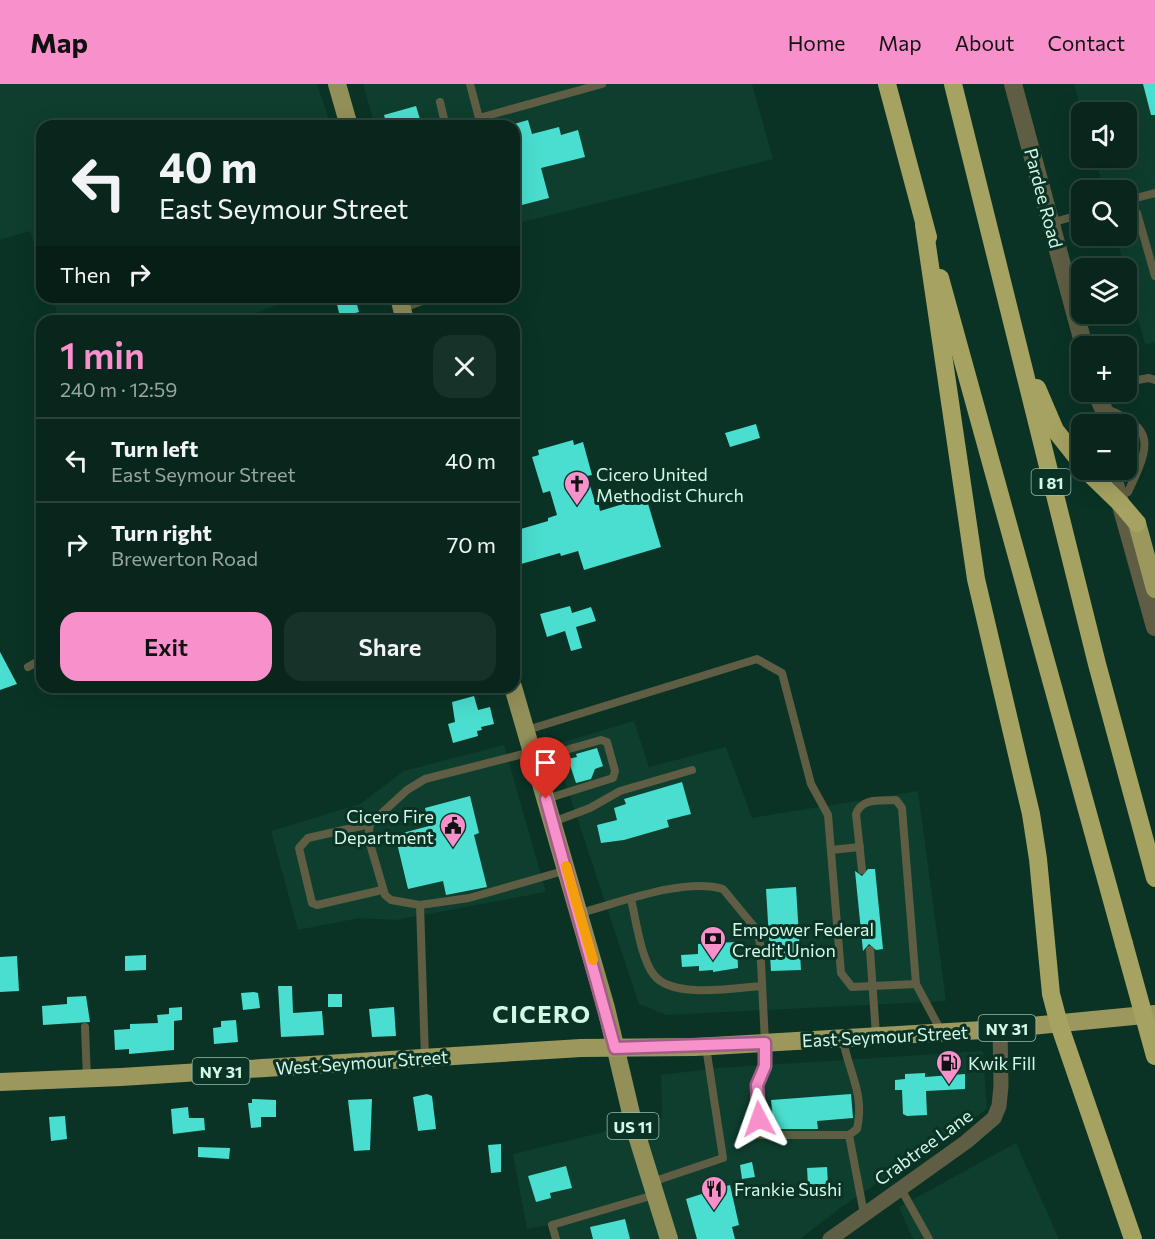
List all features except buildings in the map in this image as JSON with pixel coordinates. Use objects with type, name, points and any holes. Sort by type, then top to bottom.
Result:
[{"type":"highway","points":[[887,84],[924,225],[983,427],[1155,1056]]},
{"type":"highway","name":"I 81","points":[[953,84],[1097,664],[1155,878]]},
{"type":"highway","points":[[924,225],[976,579],[1031,814],[1038,859],[1051,994],[1059,1024],[1133,1239]]},
{"type":"highway","points":[[1013,327],[1046,410],[1071,445]]},
{"type":"highway","points":[[1100,480],[1124,497],[1137,523],[1155,589]]},
{"type":"highway","name":"East Seymour Street","points":[[615,1048],[706,1047],[1000,1029],[1155,1014]]},
{"type":"highway","name":"West Seymour Street","points":[[0,1082],[87,1079],[615,1048]]},
{"type":"main road","points":[[337,84],[348,120]]},
{"type":"main road","name":"US 11","points":[[515,693],[580,913],[634,1126],[669,1239]]},
{"type":"street","name":"Pardee Road","points":[[1013,84],[1081,336]]},
{"type":"street","points":[[1116,480],[1124,497]]},
{"type":"street","points":[[1123,480],[1124,497],[1155,627]]},
{"type":"street","name":"Crabtree Lane","points":[[830,1239],[966,1142],[994,1118],[999,1106],[1001,1086],[1000,1029]]},
{"type":"lane","points":[[470,84],[479,120]]},
{"type":"lane","points":[[485,120],[602,84]]},
{"type":"lane","points":[[440,102],[444,120]]},
{"type":"lane","points":[[1137,198],[1155,194]]},
{"type":"lane","points":[[1137,213],[1155,276]]},
{"type":"lane","points":[[1051,223],[1071,217]]},
{"type":"lane","points":[[402,309],[417,303]]},
{"type":"lane","points":[[1137,380],[1149,378],[1155,381]]},
{"type":"lane","points":[[1098,408],[1132,417],[1147,431],[1149,441],[1144,459],[1124,497]]},
{"type":"lane","points":[[525,730],[757,659],[782,673],[812,784],[828,815],[841,973],[852,987],[916,984]]},
{"type":"lane","points":[[28,667],[36,662]]},
{"type":"lane","points":[[382,890],[316,905],[312,903],[299,848],[308,838],[370,824],[414,784],[601,740],[607,742],[615,771],[613,777],[546,799]]},
{"type":"lane","points":[[553,822],[590,808],[620,791],[692,770]]},
{"type":"lane","points":[[862,870],[856,814],[859,806],[866,802],[896,800],[902,808],[916,984],[941,1032]]},
{"type":"lane","points":[[370,824],[368,837],[382,890],[391,900],[420,905],[469,898],[567,870]]},
{"type":"lane","points":[[831,850],[860,847]]},
{"type":"lane","points":[[580,913],[700,886],[723,889],[756,928],[760,943],[765,1043],[765,1066],[757,1085],[760,1136],[849,1135],[858,1129],[861,1110],[859,1090],[846,1060],[843,1038]]},
{"type":"lane","points":[[631,900],[647,964],[654,977],[668,985],[684,989],[762,986]]},
{"type":"lane","points":[[420,905],[425,1058]]},
{"type":"lane","points":[[870,950],[876,1036]]},
{"type":"lane","points":[[85,1027],[87,1079]]},
{"type":"lane","points":[[556,1239],[552,1225],[653,1188],[723,1158],[706,1047]]},
{"type":"lane","points":[[849,1135],[864,1214]]},
{"type":"lane","points":[[901,1189],[929,1239]]},
{"type":"shaded area","points":[[0,84],[317,84],[329,120],[36,120],[36,249],[30,231],[0,240]]},
{"type":"shaded area","points":[[363,84],[752,84],[773,159],[520,223],[520,120],[373,120]]},
{"type":"shaded area","points":[[1074,84],[1155,84],[1155,342],[1145,345],[1137,315],[1137,258],[1122,258],[1119,246],[1137,246],[1137,180],[1101,180],[1098,168],[1137,168],[1137,102],[1079,102]]},
{"type":"shaded area","points":[[54,303],[281,303],[252,315],[58,315]]},
{"type":"shaded area","points":[[634,721],[649,767],[726,747],[752,818],[918,791],[946,1001],[666,1015],[639,1004],[553,745]]},
{"type":"shaded area","points":[[504,745],[546,892],[396,920],[359,918],[298,930],[271,831],[360,804],[404,771]]},
{"type":"shaded area","points":[[983,1051],[987,1109],[843,1206],[800,1239],[559,1239],[554,1224],[527,1229],[513,1154],[662,1118],[661,1075],[718,1068]]},
{"type":"shaded area","points":[[1016,1143],[1059,1239],[913,1239],[899,1207]]},
{"type":"slow traffic","points":[[566,866],[593,960]]},
{"type":"place","name":"Cicero United Methodist Church","points":[[577,507]]},
{"type":"place","name":"Cicero Fire Department","points":[[453,849]]},
{"type":"place","name":"Empower Federal Credit Union","points":[[713,962]]},
{"type":"place","name":"Kwik Fill","points":[[949,1086]]},
{"type":"place","name":"Frankie Sushi","points":[[714,1212]]},
{"type":"district","name":"CICERO","points":[[542,1013]]},
{"type":"route","points":[[546,799],[580,913],[615,1048],[765,1043],[765,1066],[757,1085],[759,1119]]}]
